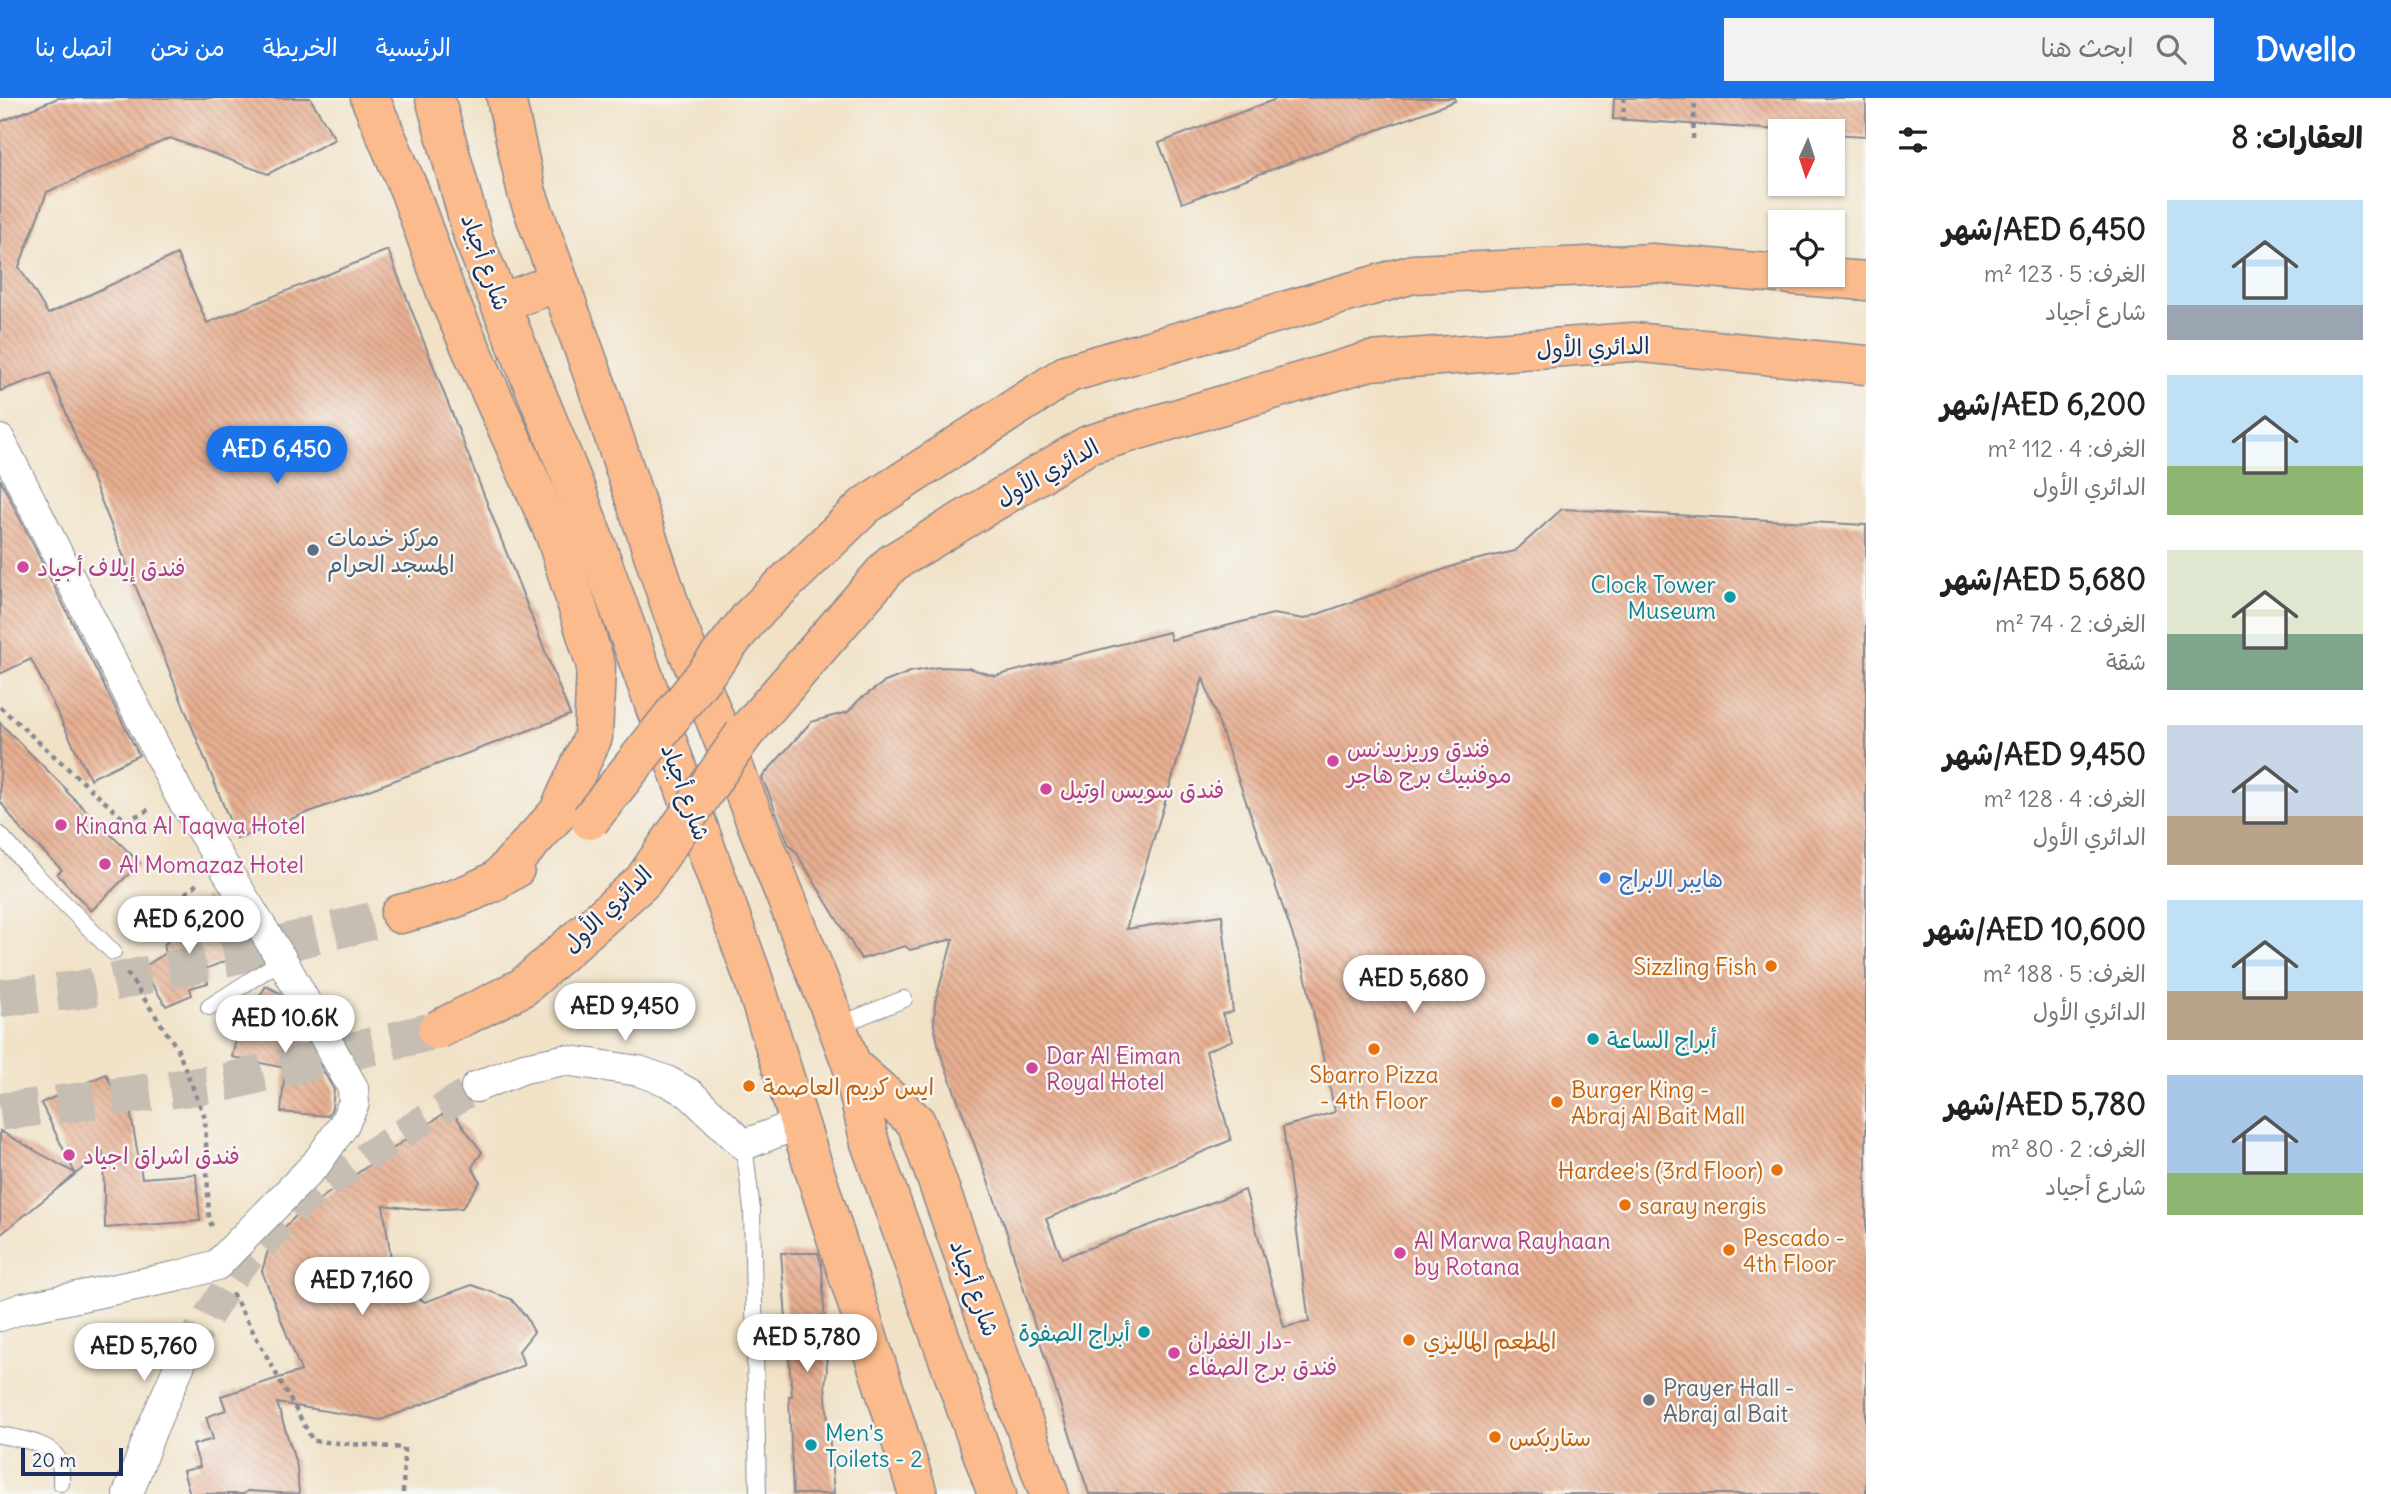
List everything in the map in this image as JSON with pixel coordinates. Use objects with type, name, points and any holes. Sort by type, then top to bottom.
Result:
[{"type":"main road","points":[[370,98],[410,192],[447,295],[555,536],[596,666],[593,737],[558,813],[494,883]]},
{"type":"main road","name":"شارع أجياد","points":[[435,98],[474,240],[577,492],[752,975],[918,1494]]},
{"type":"main road","name":"شارع أجياد","points":[[506,98],[527,193],[597,387],[673,614],[852,1066],[870,1143],[997,1494]]},
{"type":"main road","points":[[400,914],[457,900],[494,883],[590,820],[751,616],[866,505],[1069,373],[1413,274],[1651,263],[1768,273]]},
{"type":"main road","points":[[1845,279],[1866,281]]},
{"type":"main road","points":[[500,303],[559,282]]},
{"type":"main road","name":"الدائري الأول","points":[[437,1030],[523,987],[643,881],[744,734],[892,563],[1088,445],[1370,361],[1633,342],[1866,365]]},
{"type":"main road","name":"شارع أجياد","points":[[852,1066],[916,1122],[1049,1494]]},
{"type":"street","points":[[0,440],[179,794],[282,960],[353,1088],[354,1103],[343,1126],[316,1164],[221,1260],[179,1276],[0,1315]]},
{"type":"street","points":[[476,1087],[524,1069],[564,1060],[639,1070],[667,1081],[690,1094],[744,1145],[771,1132],[800,1123]]},
{"type":"street","points":[[128,1494],[150,1431],[184,1355]]},
{"type":"lane","points":[[1,838],[113,952]]},
{"type":"lane","points":[[209,1007],[282,960]]},
{"type":"lane","points":[[837,1026],[904,999]]},
{"type":"lane","points":[[744,1145],[752,1210],[758,1494]]},
{"type":"lane","points":[[0,1435],[31,1441],[51,1451],[60,1463],[61,1483]]},
{"type":"path","points":[[1623,122],[1624,98]]},
{"type":"path","points":[[1693,139],[1695,98]]},
{"type":"path","points":[[0,707],[126,821]]},
{"type":"path","points":[[207,876],[113,952],[177,1048],[205,1118],[209,1220],[221,1260],[313,1441],[404,1448],[404,1494]]},
{"type":"building","name":"مركز خدمات المسجد الحرام","points":[[58,98],[310,98],[335,139],[268,174],[170,138],[47,192],[19,267],[48,314],[177,254],[207,323],[388,250],[570,715],[237,839],[50,373],[0,391],[0,122]]},
{"type":"building","points":[[1279,98],[1455,98],[1455,101],[1182,203],[1159,143]]},
{"type":"building","points":[[1614,98],[1866,98],[1866,136],[1845,135],[1845,119],[1768,119],[1768,129],[1613,119]]},
{"type":"building","name":"فندق إيلاف أجياد","points":[[0,479],[139,755],[90,779],[31,659],[0,674]]},
{"type":"building","name":"أبراج الساعة","points":[[1562,509],[1866,525],[1866,1494],[1089,1494],[1005,1227],[940,1052],[934,1025],[935,1002],[953,939],[910,950],[905,946],[861,959],[796,852],[789,845],[762,777],[811,722],[848,712],[859,700],[883,683],[910,672],[939,667],[968,668],[995,676],[1169,632],[1171,640],[1273,614],[1304,619],[1462,563],[1515,551]],"holes":[[[1203,678],[1303,965],[1335,1112],[1283,1127],[1309,1322],[1284,1327],[1245,1190],[1062,1258],[1046,1219],[1231,1140],[1206,1051],[1233,1040],[1222,1014],[1233,1012],[1222,915],[1126,929]]]},
{"type":"building","points":[[0,723],[140,863],[91,911],[57,874],[62,870],[21,830],[0,801]]},
{"type":"building","points":[[205,897],[236,957],[205,969],[208,983],[190,988],[192,995],[166,1006],[142,968],[166,953],[164,945]]},
{"type":"building","points":[[266,986],[280,993],[334,1090],[328,1116],[281,1112],[285,1068],[232,1057],[239,1026]]},
{"type":"building","name":"فندق اشراق اجياد","points":[[106,1074],[113,1088],[126,1087],[142,1178],[196,1174],[200,1221],[105,1228],[103,1152],[0,1235],[0,1131],[75,1173],[41,1103]]},
{"type":"building","points":[[450,1109],[482,1152],[472,1167],[480,1182],[462,1208],[423,1210],[383,1205],[395,1285],[425,1302],[472,1285],[511,1299],[525,1315],[534,1332],[519,1351],[524,1365],[381,1420],[277,1403],[297,1467],[299,1494],[247,1491],[244,1494],[190,1494],[183,1471],[200,1467],[193,1445],[213,1439],[206,1417],[226,1410],[221,1396],[301,1371],[262,1271],[271,1240],[297,1215]]},
{"type":"building","points":[[781,1253],[818,1253],[822,1267],[827,1371],[825,1384],[834,1494],[793,1494],[789,1396],[792,1396]]},
{"type":"tunnel","points":[[0,998],[79,990],[237,955],[400,914]]},
{"type":"tunnel","points":[[0,1112],[227,1082],[437,1030]]},
{"type":"tunnel","points":[[184,1355],[237,1270],[303,1201],[370,1154],[476,1087]]},
{"type":"place","name":"مركز خدمات المسجد الحرام","points":[[313,550]]},
{"type":"place","name":"فندق إيلاف أجياد","points":[[23,567]]},
{"type":"place","name":"Clock Tower Museum","points":[[1730,597]]},
{"type":"place","name":"فندق وريزيدنس موفنبيك برج هاجر","points":[[1333,761]]},
{"type":"place","name":"فندق سويس اوتيل","points":[[1046,789]]},
{"type":"place","name":"Kinana Al Taqwa Hotel","points":[[61,825]]},
{"type":"place","name":"Al Momazaz Hotel","points":[[105,864]]},
{"type":"place","name":"هايبر الابراج","points":[[1605,878]]},
{"type":"place","name":"Sizzling Fish","points":[[1771,966]]},
{"type":"place","name":"أبراج الساعة","points":[[1593,1039]]},
{"type":"place","name":"Sbarro Pizza - 4th Floor","points":[[1374,1049]]},
{"type":"place","name":"Dar Al Eiman Royal Hotel","points":[[1032,1068]]},
{"type":"place","name":"ايس كريم العاصمة","points":[[749,1086]]},
{"type":"place","name":"Burger King - Abraj Al Bait Mall","points":[[1557,1102]]},
{"type":"place","name":"فندق اشراق اجياد","points":[[69,1155]]},
{"type":"place","name":"Hardee's (3rd Floor)","points":[[1777,1170]]},
{"type":"place","name":"saray nergis","points":[[1625,1205]]},
{"type":"place","name":"Pescado - 4th Floor","points":[[1729,1250]]},
{"type":"place","name":"Al Marwa Rayhaan by Rotana","points":[[1400,1253]]},
{"type":"place","name":"أبراج الصفوة","points":[[1144,1332]]},
{"type":"place","name":"المطعم الماليزي","points":[[1409,1340]]},
{"type":"place","name":"دار الغفران- فندق برج الصفاء","points":[[1174,1353]]},
{"type":"place","name":"Prayer Hall - Abraj al Bait","points":[[1649,1400]]},
{"type":"place","name":"ستاربكس","points":[[1495,1437]]},
{"type":"place","name":"Men's Toilets - 2","points":[[811,1445]]}]
